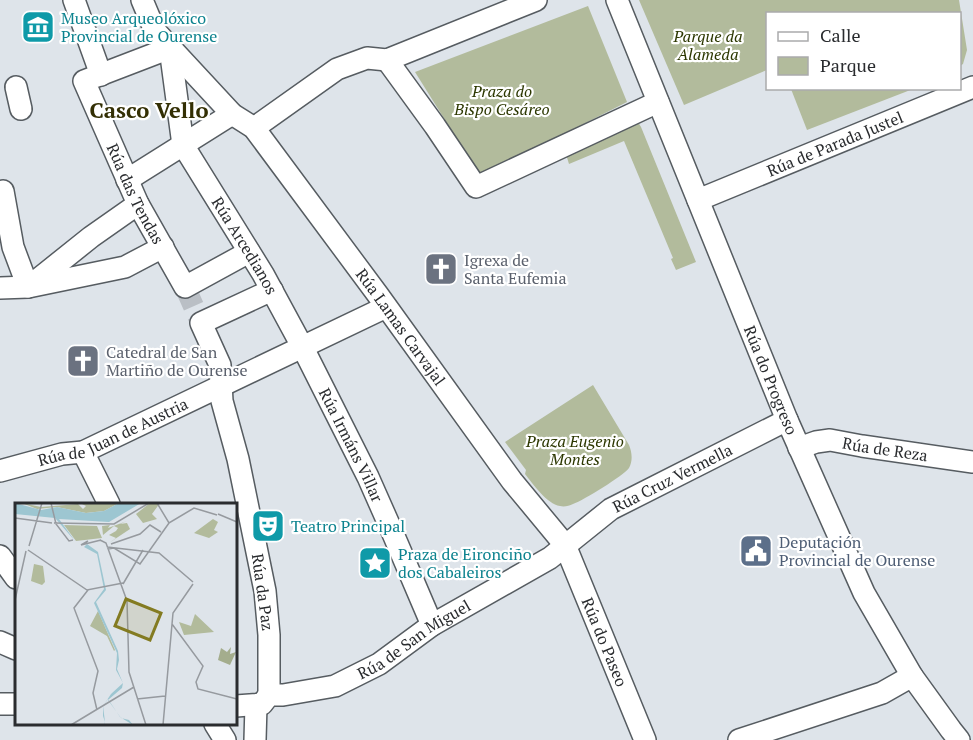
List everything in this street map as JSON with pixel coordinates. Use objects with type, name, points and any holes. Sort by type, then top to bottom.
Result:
[{"type":"street","points":[[74,0],[101,75],[171,48],[183,145]]},
{"type":"street","name":"Rúa Lamas Carvajal","points":[[142,0],[155,31],[232,114],[254,128],[512,481],[565,545]]},
{"type":"street","points":[[254,128],[337,69],[367,58],[387,60],[536,0]]},
{"type":"street","name":"Rúa do Progreso","points":[[617,0],[787,420],[864,593],[912,676],[959,740]]},
{"type":"street","points":[[387,60],[476,187],[658,102]]},
{"type":"street","name":"Rúa das Tendas","points":[[101,75],[84,81],[138,204],[184,286],[249,252]]},
{"type":"street","points":[[16,87],[21,110]]},
{"type":"street","name":"Rúa de Parada Justel","points":[[698,200],[973,87]]},
{"type":"street","points":[[127,180],[232,114]]},
{"type":"street","name":"Rúa Arcedianos","points":[[183,145],[272,290],[308,356]]},
{"type":"street","points":[[3,204],[13,247],[28,287]]},
{"type":"street","points":[[28,287],[91,237],[138,204]]},
{"type":"street","points":[[0,288],[28,287],[125,267],[163,247]]},
{"type":"street","points":[[222,386],[220,365],[201,323],[272,290]]},
{"type":"street","name":"Rúa de Juan de Austria","points":[[0,471],[62,454],[83,452],[222,386],[308,356],[386,307]]},
{"type":"street","name":"Rúa Irmáns Villar","points":[[308,356],[392,529],[432,626]]},
{"type":"street","name":"Rúa da Paz","points":[[222,386],[222,401],[238,459],[265,591],[269,635],[253,702],[255,740]]},
{"type":"street","name":"Rúa Cruz Vermella","points":[[565,545],[612,509],[787,420]]},
{"type":"street","name":"Rúa de Reza","points":[[799,448],[816,441],[830,440],[973,462]]},
{"type":"street","points":[[83,452],[108,503]]},
{"type":"street","name":"Rúa de San Miguel","points":[[253,702],[335,686],[380,664],[432,626],[550,558],[565,545]]},
{"type":"street","name":"Rúa do Paseo","points":[[565,545],[645,740]]},
{"type":"street","points":[[0,556],[15,577]]},
{"type":"street","points":[[0,642],[15,649]]},
{"type":"street","points":[[739,740],[882,693],[912,676]]},
{"type":"street","points":[[216,725],[225,740]]},
{"type":"green space","name":"Parque da Alameda","points":[[639,0],[959,0],[961,12],[766,12],[766,70],[684,105]]},
{"type":"green space","name":"Praza do Bispo Cesáreo","points":[[588,6],[627,102],[480,176],[415,72]]},
{"type":"green space","name":"Parque da Alameda","points":[[961,12],[967,50],[961,65]]},
{"type":"green space","points":[[791,90],[910,90],[807,130]]},
{"type":"green space","points":[[638,122],[696,262],[676,270],[624,141],[569,164],[565,151]]},
{"type":"green space","name":"Praza Eugenio Montes","points":[[593,385],[629,445],[631,462],[629,468],[612,482],[578,502],[560,506],[550,502],[536,488],[505,442]]},
{"type":"tunnel","points":[[185,287],[201,323]]},
{"type":"place","name":"Museo Arqueolóxico Provincial de Ourense","points":[[38,27]]},
{"type":"place","name":"Igrexa de Santa Eufemia","points":[[441,269]]},
{"type":"place","name":"Catedral de San Martiño de Ourense","points":[[83,361]]},
{"type":"place","name":"Teatro Principal","points":[[268,526]]},
{"type":"place","name":"Deputación Provincial de Ourense","points":[[756,551]]},
{"type":"place","name":"Praza de Eironciño dos Cabaleiros","points":[[375,563]]},
{"type":"district","name":"Casco Vello","points":[[149,110]]}]
